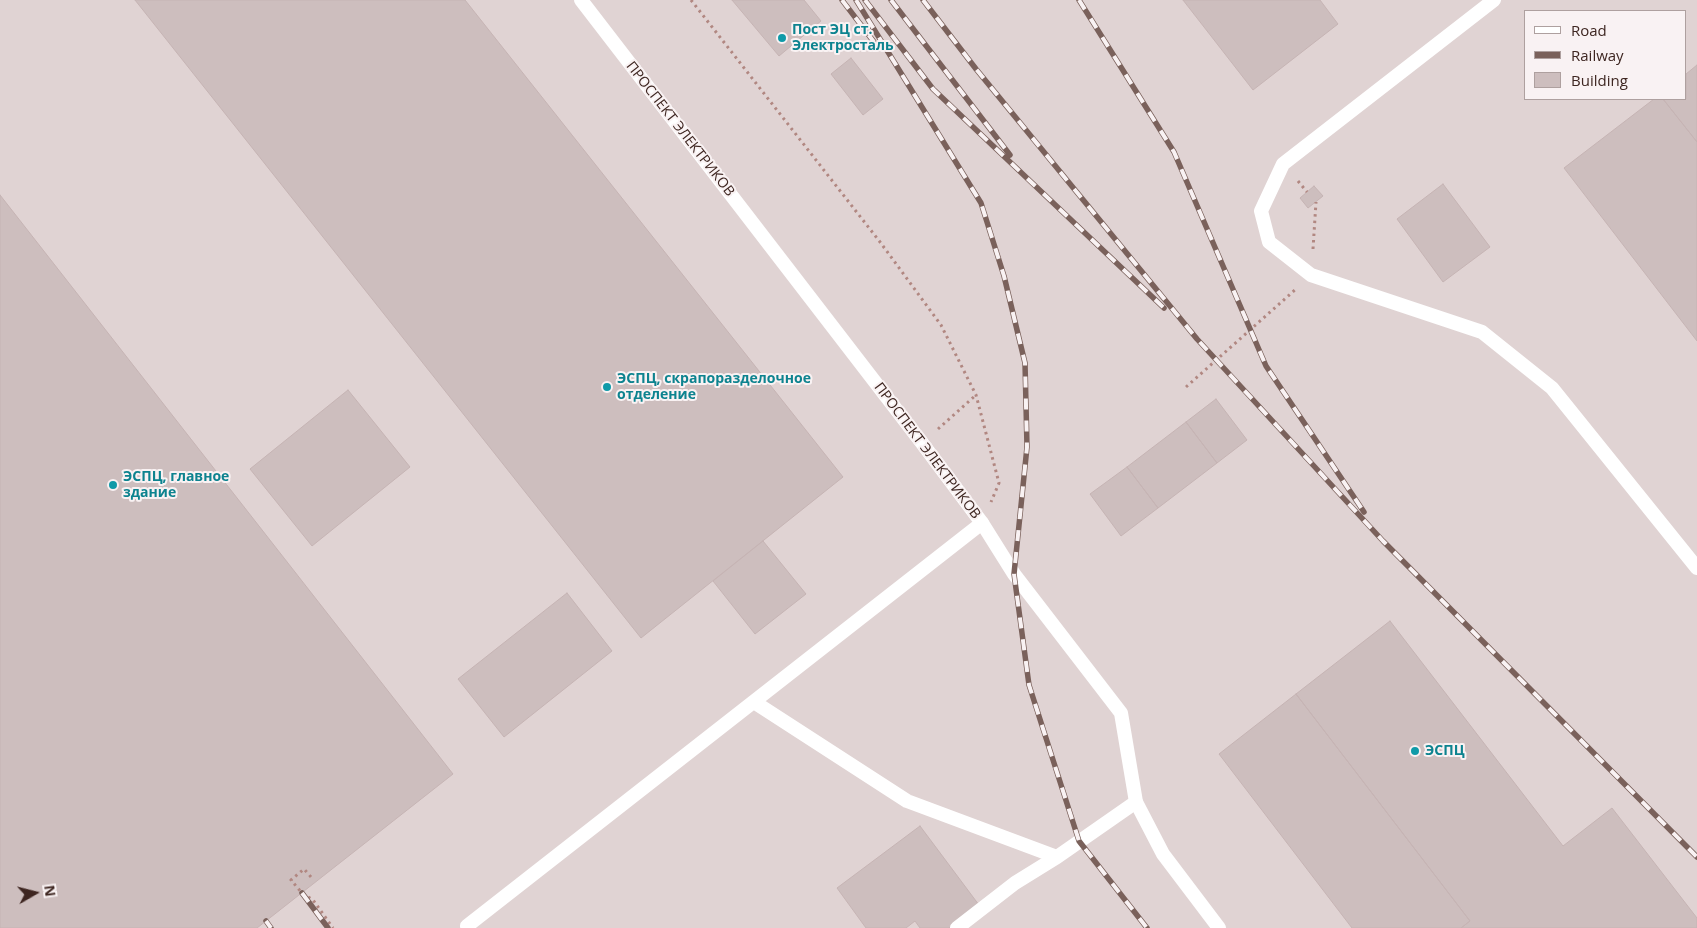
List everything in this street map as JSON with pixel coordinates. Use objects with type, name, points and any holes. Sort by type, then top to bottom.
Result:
[{"type":"street","name":"ПРОСПЕКТ ЭЛЕКТРИКОВ","points":[[581,0],[922,443],[982,523],[1014,574],[1121,713],[1136,802],[1163,854],[1219,928]]},
{"type":"street","points":[[1494,0],[1283,164],[1261,211],[1269,242],[1311,275],[1482,332],[1552,388],[1697,568]]},
{"type":"street","points":[[467,926],[982,523]]},
{"type":"street","points":[[754,702],[906,801],[1056,857]]},
{"type":"street","points":[[958,928],[1015,882],[1056,857],[1136,802]]},
{"type":"path","points":[[691,0],[880,242],[941,325],[976,395],[999,484],[982,523]]},
{"type":"path","points":[[1186,387],[1311,275],[1316,202]]},
{"type":"path","points":[[922,443],[976,395]]},
{"type":"path","points":[[311,877],[304,868],[291,880],[302,893],[313,900],[333,928]]},
{"type":"shaded area","points":[[0,0],[1697,0],[1697,928],[0,928]]},
{"type":"building","name":"ЭСПЦ, скрапоразделочное отделение","points":[[135,0],[465,0],[843,477],[641,638]]},
{"type":"building","name":"Пост ЭЦ ст. Электросталь","points":[[732,0],[804,0],[821,21],[779,56]]},
{"type":"building","points":[[1183,0],[1320,0],[1338,24],[1253,90]]},
{"type":"building","points":[[851,58],[883,99],[863,115],[831,74]]},
{"type":"building","points":[[1697,65],[1697,142],[1664,100],[1687,100],[1687,73]]},
{"type":"building","points":[[1653,100],[1664,100],[1697,142],[1697,341],[1564,168]]},
{"type":"building","points":[[1443,184],[1490,247],[1443,282],[1397,219]]},
{"type":"building","points":[[1314,186],[1323,196],[1308,208],[1300,198]]},
{"type":"building","name":"ЭСПЦ, главное здание","points":[[0,195],[453,774],[257,928],[0,928]]},
{"type":"building","points":[[348,390],[410,467],[312,546],[250,469]]},
{"type":"building","points":[[1216,399],[1247,440],[1217,463],[1186,422]]},
{"type":"building","points":[[1186,422],[1217,463],[1158,508],[1127,467]]},
{"type":"building","points":[[1127,467],[1158,508],[1121,536],[1090,494]]},
{"type":"building","points":[[763,541],[806,594],[755,634],[713,581]]},
{"type":"building","points":[[567,593],[612,651],[504,737],[458,679]]},
{"type":"building","name":"ЭСПЦ","points":[[1390,621],[1563,846],[1612,808],[1697,918],[1697,928],[1461,928],[1470,921],[1296,694]]},
{"type":"building","points":[[1296,694],[1470,921],[1461,928],[1352,928],[1219,754]]},
{"type":"building","points":[[920,826],[979,905],[949,928],[920,928],[915,921],[906,928],[866,928],[837,888]]},
{"type":"railway","points":[[842,0],[874,42]]},
{"type":"railway","points":[[856,0],[981,203],[1004,276],[1025,363],[1027,447],[1014,574],[1029,685],[1079,841],[1147,928]]},
{"type":"railway","points":[[865,0],[933,89],[1164,308]]},
{"type":"railway","points":[[891,0],[1010,155]]},
{"type":"railway","points":[[923,0],[976,69],[1197,339],[1383,541],[1697,857]]},
{"type":"railway","points":[[1079,0],[1174,152],[1266,366],[1364,512]]},
{"type":"railway","points":[[302,893],[328,928]]},
{"type":"railway","points":[[266,921],[271,928]]},
{"type":"place","name":"Пост ЭЦ ст. Электросталь","points":[[782,38]]},
{"type":"place","name":"ЭСПЦ, скрапоразделочное отделение","points":[[607,387]]},
{"type":"place","name":"ЭСПЦ, главное здание","points":[[113,485]]},
{"type":"place","name":"ЭСПЦ","points":[[1415,751]]}]
